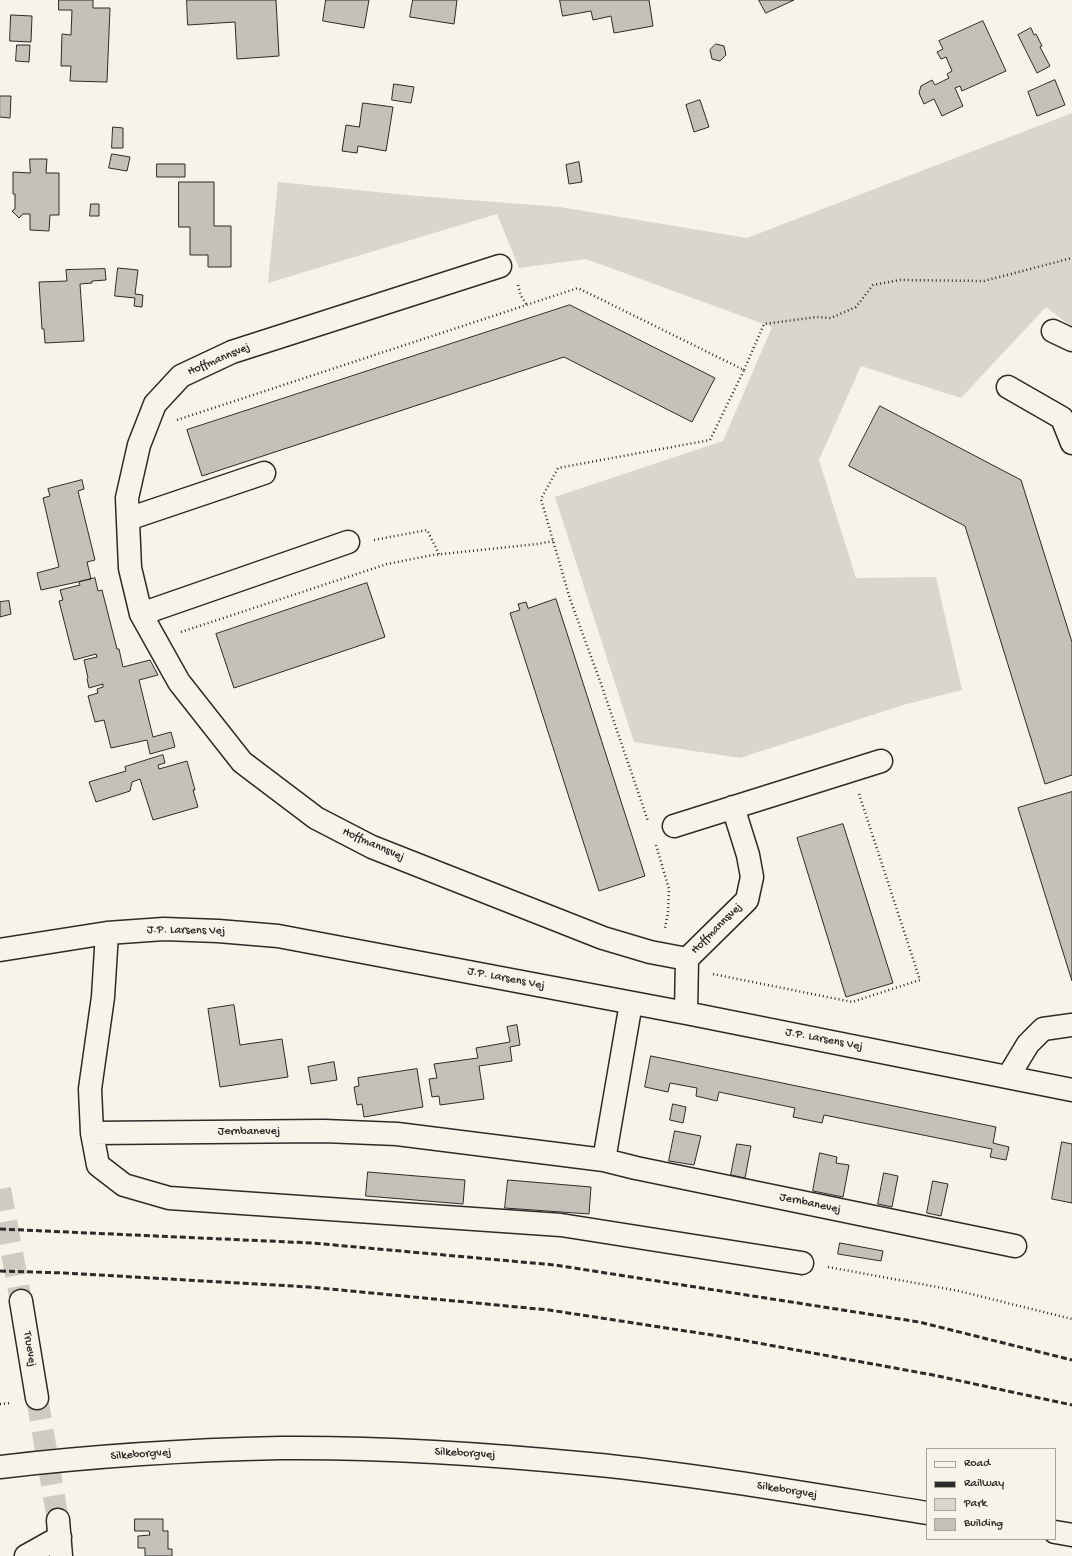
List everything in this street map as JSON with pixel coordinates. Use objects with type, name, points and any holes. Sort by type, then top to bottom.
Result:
[{"type":"street","name":"Hoffmannsvej","points":[[500,266],[232,352],[181,376],[155,404],[139,445],[127,498],[130,568],[145,621],[179,682],[242,762],[316,818],[372,847],[603,938],[687,964]]},
{"type":"street","points":[[1008,387],[1062,418],[1072,443]]},
{"type":"street","points":[[128,519],[264,473]]},
{"type":"street","points":[[145,621],[348,542]]},
{"type":"street","points":[[674,826],[881,761]]},
{"type":"street","name":"Hoffmannsvej","points":[[686,1013],[687,964],[747,900],[752,877],[748,855],[733,807]]},
{"type":"street","name":"J.P. Larsens Vej","points":[[0,950],[107,933],[164,929],[218,931],[278,936],[686,1013],[1072,1090]]},
{"type":"street","points":[[107,933],[103,997],[90,1089],[92,1132],[98,1166],[124,1185],[169,1198],[561,1225],[802,1263]]},
{"type":"street","points":[[604,1160],[631,1003]]},
{"type":"street","points":[[1008,1077],[1028,1044],[1043,1029],[1072,1025]]},
{"type":"street","name":"Jernbanevej","points":[[92,1132],[324,1131],[390,1134],[604,1160],[636,1168],[1015,1246]]},
{"type":"street","name":"Truevej","points":[[21,1301],[37,1398]]},
{"type":"street","name":"Silkeborgvej","points":[[0,1467],[124,1455],[282,1448],[443,1453],[531,1459],[658,1472],[926,1513]]},
{"type":"street","points":[[1056,1532],[1072,1535]]},
{"type":"street","points":[[26,1556],[59,1538]]},
{"type":"path","points":[[649,825],[600,681],[570,599],[541,499],[558,468],[710,440],[744,370],[764,324],[817,317],[831,318],[856,307],[873,285],[900,280],[984,281],[1072,258]]},
{"type":"path","points":[[145,431],[578,288],[744,370]]},
{"type":"path","points":[[348,542],[427,530],[439,554]]},
{"type":"path","points":[[145,621],[172,621],[178,633],[387,564],[439,554],[553,541]]},
{"type":"path","points":[[687,964],[852,1002],[920,980],[851,771]]},
{"type":"path","points":[[654,839],[663,865],[668,889],[668,913],[666,922]]},
{"type":"path","points":[[802,1263],[959,1291],[1072,1320]]},
{"type":"green space","points":[[1072,113],[1072,327],[1046,307],[961,398],[861,366],[819,460],[856,578],[936,577],[962,690],[903,705],[740,758],[634,742],[555,497],[723,441],[772,327],[586,259],[519,268],[497,214],[268,283],[278,182],[417,196],[560,207],[747,238]]},
{"type":"building","points":[[59,0],[93,0],[93,8],[110,8],[107,82],[70,81],[71,66],[61,66],[62,34],[71,35],[72,10],[59,10]]},
{"type":"building","points":[[187,0],[276,0],[279,56],[237,59],[235,22],[188,25]]},
{"type":"building","points":[[326,0],[369,0],[364,28],[323,21]]},
{"type":"building","points":[[413,0],[457,0],[454,24],[410,17]]},
{"type":"building","points":[[560,0],[649,0],[653,26],[614,33],[611,16],[593,20],[591,11],[563,16]]},
{"type":"building","points":[[759,0],[794,0],[766,13]]},
{"type":"building","points":[[11,15],[32,16],[31,42],[10,41]]},
{"type":"building","points":[[983,21],[1006,71],[962,91],[960,86],[955,88],[963,106],[942,116],[934,99],[924,104],[919,93],[921,86],[932,80],[935,85],[949,78],[947,74],[952,71],[946,57],[941,59],[937,52],[943,49],[939,41]]},
{"type":"building","points":[[1031,28],[1042,46],[1040,47],[1050,66],[1037,73],[1018,35]]},
{"type":"building","points":[[716,44],[724,46],[726,55],[720,61],[712,59],[710,50]]},
{"type":"building","points":[[17,45],[30,45],[29,62],[16,61]]},
{"type":"building","points":[[1055,80],[1065,105],[1037,116],[1028,92]]},
{"type":"building","points":[[394,84],[414,87],[411,103],[392,100]]},
{"type":"building","points":[[0,96],[11,96],[10,118],[0,117]]},
{"type":"building","points":[[700,100],[709,127],[694,132],[686,105]]},
{"type":"building","points":[[363,103],[393,107],[386,151],[358,146],[357,153],[342,151],[346,125],[359,127]]},
{"type":"building","points":[[113,127],[123,128],[123,148],[112,148]]},
{"type":"building","points":[[112,154],[130,157],[127,171],[109,168]]},
{"type":"building","points":[[30,159],[47,159],[46,173],[59,173],[59,215],[50,215],[49,231],[30,230],[30,214],[23,214],[19,218],[12,211],[15,209],[13,172],[30,173]]},
{"type":"building","points":[[579,162],[582,182],[569,184],[566,165]]},
{"type":"building","points":[[157,164],[185,164],[185,177],[157,177]]},
{"type":"building","points":[[179,182],[214,182],[214,226],[231,226],[231,267],[208,267],[208,255],[190,255],[190,227],[179,227]]},
{"type":"building","points":[[91,204],[99,204],[99,216],[90,216]]},
{"type":"building","points":[[118,268],[138,270],[135,294],[143,295],[142,307],[134,306],[135,298],[115,296]]},
{"type":"building","points":[[105,269],[106,280],[80,284],[84,341],[45,343],[44,329],[42,329],[39,282],[67,281],[66,270]]},
{"type":"building","points":[[570,305],[715,378],[692,422],[564,357],[202,476],[187,430]]},
{"type":"building","points":[[880,406],[1021,480],[1072,642],[1072,775],[1045,784],[965,526],[849,466]]},
{"type":"building","points":[[82,480],[84,489],[78,491],[95,560],[87,562],[91,579],[41,590],[37,573],[59,567],[43,498],[50,496],[48,489]]},
{"type":"building","points":[[95,578],[98,591],[102,590],[123,667],[150,660],[158,675],[139,680],[153,737],[171,732],[175,747],[150,754],[147,740],[111,748],[104,720],[95,722],[88,696],[98,693],[97,689],[103,687],[103,684],[89,688],[84,660],[97,657],[96,654],[74,660],[59,601],[63,600],[60,590],[80,585],[79,582]]},
{"type":"building","points":[[367,583],[385,637],[234,688],[216,634]]},
{"type":"building","points":[[556,599],[645,876],[599,891],[510,613],[520,610],[518,604],[526,602],[528,608]]},
{"type":"building","points":[[9,601],[11,614],[0,617],[0,602]]},
{"type":"building","points":[[163,755],[165,763],[158,765],[159,769],[187,761],[198,807],[153,820],[140,779],[132,782],[130,791],[96,802],[89,782],[126,771],[125,767]]},
{"type":"building","points":[[1072,792],[1072,981],[1018,808]]},
{"type":"building","points":[[843,824],[893,983],[846,997],[797,838]]},
{"type":"building","points":[[234,1005],[240,1045],[282,1039],[288,1077],[220,1087],[208,1009]]},
{"type":"building","points":[[517,1025],[520,1045],[510,1047],[512,1061],[479,1066],[484,1099],[440,1105],[439,1096],[432,1097],[429,1079],[437,1078],[434,1064],[478,1058],[476,1048],[510,1042],[507,1027]]},
{"type":"building","points":[[651,1056],[996,1127],[993,1143],[1009,1147],[1006,1160],[990,1157],[992,1149],[824,1115],[822,1123],[793,1117],[795,1108],[719,1092],[717,1101],[696,1096],[697,1088],[670,1083],[668,1092],[645,1087]]},
{"type":"building","points":[[334,1062],[337,1080],[311,1084],[308,1067]]},
{"type":"building","points":[[417,1069],[423,1107],[364,1117],[362,1104],[357,1105],[354,1087],[359,1086],[358,1078]]},
{"type":"building","points":[[673,1104],[686,1107],[683,1123],[670,1120]]},
{"type":"building","points":[[675,1131],[701,1136],[694,1165],[669,1161]]},
{"type":"building","points":[[1062,1142],[1072,1144],[1072,1203],[1052,1199]]},
{"type":"building","points":[[737,1144],[751,1146],[745,1178],[731,1175]]},
{"type":"building","points":[[820,1153],[837,1157],[836,1163],[849,1165],[843,1197],[813,1191]]},
{"type":"building","points":[[368,1172],[465,1180],[463,1204],[366,1196]]},
{"type":"building","points":[[884,1173],[898,1176],[892,1207],[878,1204]]},
{"type":"building","points":[[508,1180],[591,1187],[589,1214],[505,1208]]},
{"type":"building","points":[[933,1181],[948,1184],[941,1216],[927,1213]]},
{"type":"building","points":[[840,1243],[883,1251],[881,1261],[838,1254]]},
{"type":"building","points":[[135,1519],[163,1519],[163,1531],[168,1531],[168,1549],[172,1549],[172,1556],[145,1556],[145,1548],[138,1548],[138,1536],[150,1535],[149,1531],[135,1531]]},
{"type":"tunnel","points":[[0,1189],[21,1301]]},
{"type":"tunnel","points":[[37,1398],[58,1520]]},
{"type":"railway","points":[[0,1229],[312,1243],[555,1265],[919,1322],[1072,1360]]},
{"type":"railway","points":[[0,1271],[64,1273],[309,1287],[549,1310],[725,1337],[933,1375],[1072,1405]]}]
